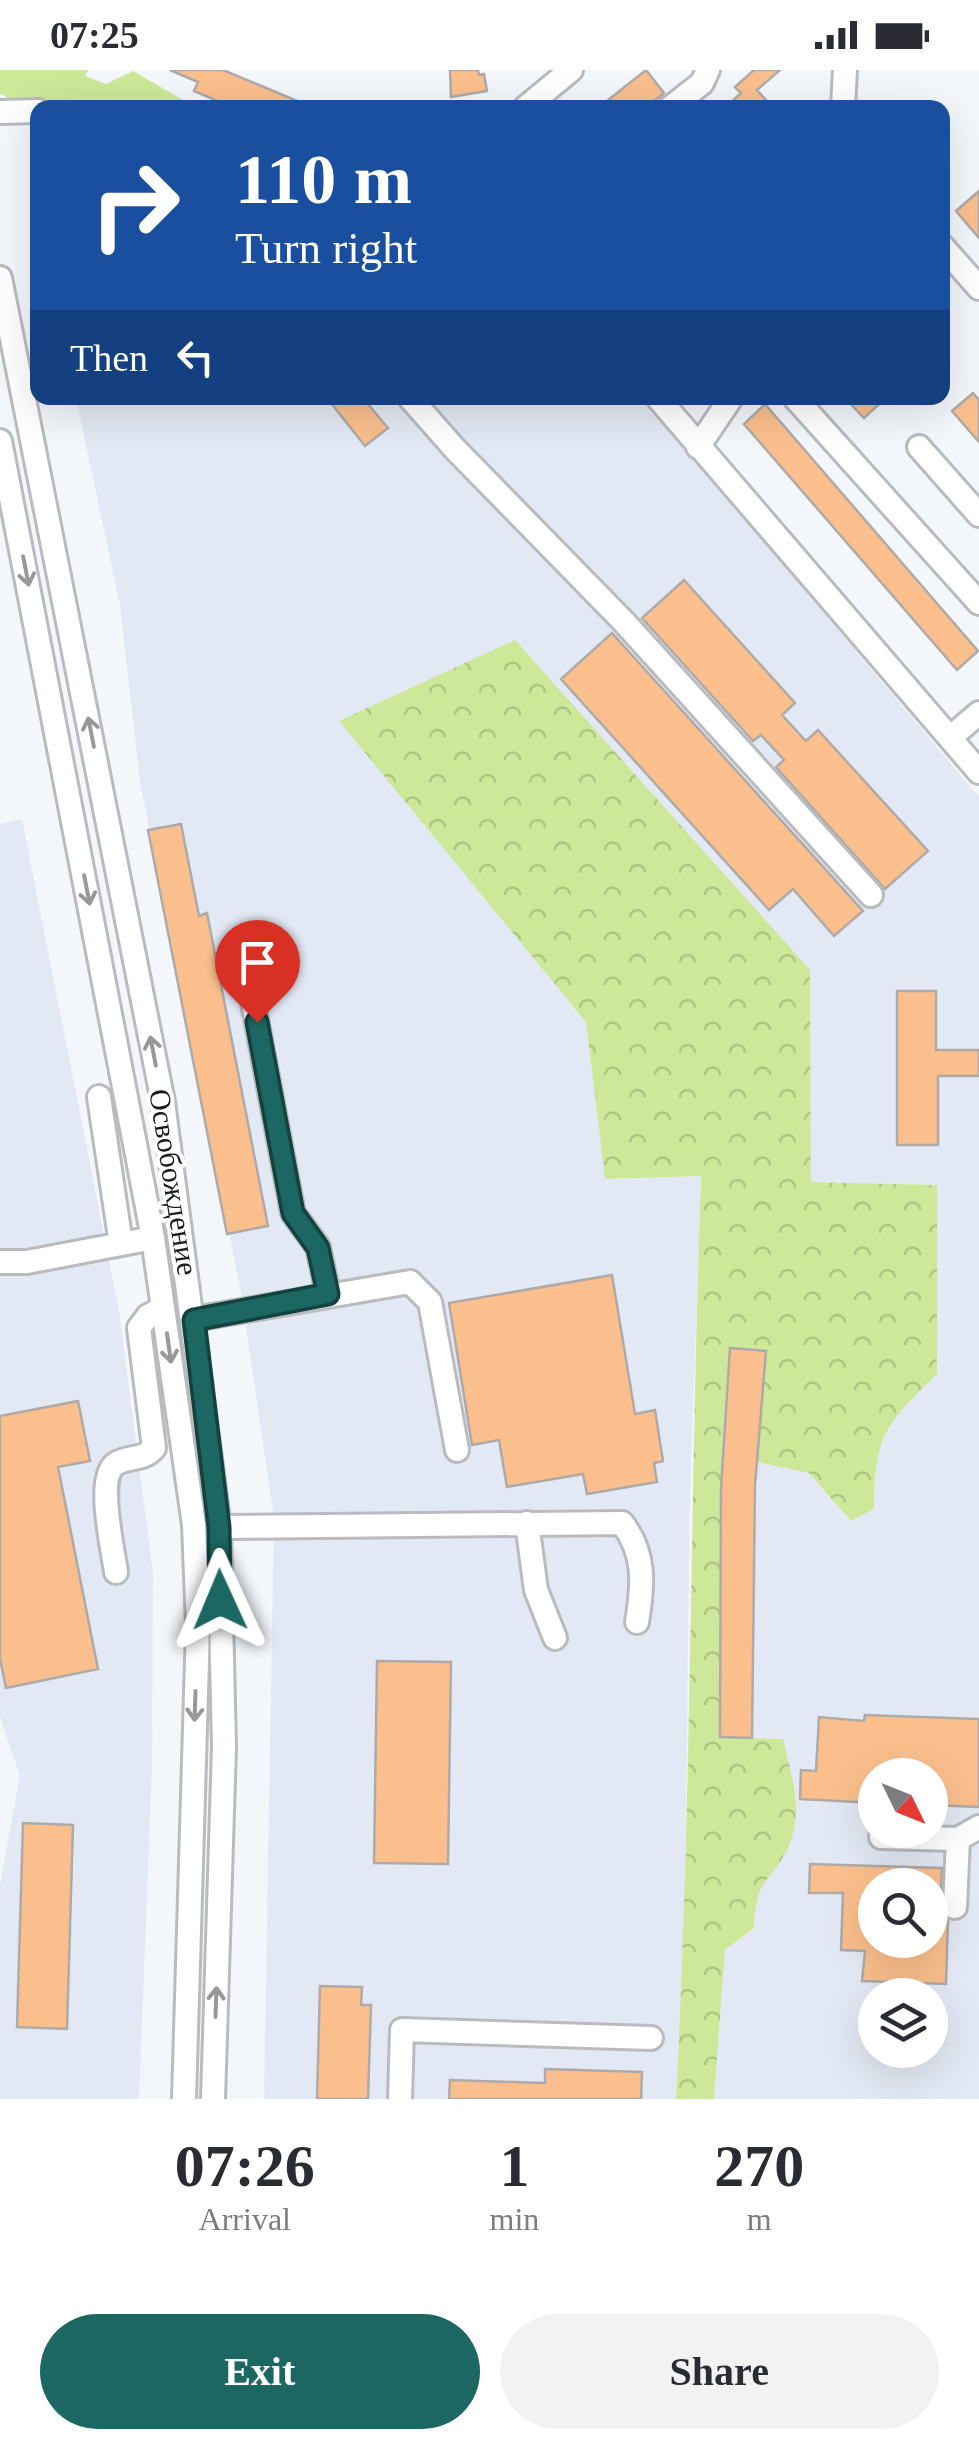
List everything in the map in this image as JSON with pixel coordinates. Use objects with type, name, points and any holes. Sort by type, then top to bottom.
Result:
[{"type":"street","points":[[535,100],[571,70]]},
{"type":"street","points":[[680,100],[702,83],[708,70]]},
{"type":"street","points":[[843,100],[845,70]]},
{"type":"street","points":[[0,112],[30,111]]},
{"type":"street","points":[[950,255],[979,288]]},
{"type":"street","name":"Освобождение","points":[[0,278],[163,1102],[219,1527],[224,1747],[214,2099]]},
{"type":"street","points":[[416,405],[616,614],[870,896]]},
{"type":"street","points":[[664,405],[979,772]]},
{"type":"street","points":[[698,447],[726,405]]},
{"type":"street","points":[[801,405],[979,603]]},
{"type":"street","name":"Освобождение","points":[[0,441],[153,1238],[194,1525],[198,1626],[184,2099]]},
{"type":"street","points":[[919,447],[979,515]]},
{"type":"street","points":[[951,738],[979,713]]},
{"type":"street","points":[[242,945],[293,1213],[318,1248],[328,1294]]},
{"type":"street","points":[[98,1097],[120,1244]]},
{"type":"street","points":[[0,1262],[27,1262],[153,1238]]},
{"type":"street","points":[[194,1320],[410,1282],[430,1302],[457,1450]]},
{"type":"street","points":[[116,1572],[107,1473],[114,1463],[148,1454],[154,1448],[138,1328],[148,1316],[163,1308]]},
{"type":"street","points":[[527,1522],[536,1590],[555,1638]]},
{"type":"street","points":[[219,1527],[622,1523],[636,1541],[643,1581],[637,1622]]},
{"type":"street","points":[[955,1907],[969,1833]]},
{"type":"street","points":[[400,2099],[402,2030],[651,2038]]},
{"type":"shaded area","points":[[77,405],[648,405],[979,797],[979,2099],[714,2099],[725,1950],[754,1928],[755,1893],[788,1846],[783,1739],[752,1738],[757,1462],[809,1473],[851,1521],[874,1509],[874,1460],[897,1412],[937,1374],[937,1185],[811,1182],[810,970],[340,721],[586,1022],[605,1179],[701,1176],[690,1498],[684,1958],[676,2099],[264,2099],[274,1518],[240,1287],[140,782],[120,605]]},
{"type":"shaded area","points":[[22,819],[119,1311],[153,1573],[152,1766],[139,2099],[0,2099],[0,1884],[20,1776],[0,1717],[0,824]]},
{"type":"green space","points":[[0,70],[88,70],[85,76],[106,84],[133,71],[183,100],[30,101],[0,94]]},
{"type":"green space","points":[[515,640],[810,970],[811,1182],[937,1185],[937,1374],[886,1433],[877,1464],[874,1509],[851,1521],[809,1473],[757,1462],[765,1351],[730,1348],[721,1737],[783,1739],[796,1819],[789,1845],[761,1888],[754,1928],[725,1950],[714,2099],[676,2099],[701,1176],[605,1179],[586,1022],[339,721]]},
{"type":"building","points":[[170,70],[223,70],[295,100],[215,100],[194,91],[198,82]]},
{"type":"building","points":[[450,70],[478,70],[479,75],[484,74],[487,91],[451,97]]},
{"type":"building","points":[[646,70],[664,93],[656,100],[608,100]]},
{"type":"building","points":[[754,70],[780,70],[757,90],[766,100],[734,100],[741,93],[735,87]]},
{"type":"building","points":[[979,191],[979,238],[956,211]]},
{"type":"building","points":[[973,393],[979,400],[979,442],[952,411]]},
{"type":"building","points":[[333,405],[369,405],[388,428],[365,446]]},
{"type":"building","points":[[766,405],[978,651],[957,670],[744,424]]},
{"type":"building","points":[[852,405],[878,405],[864,418]]},
{"type":"building","points":[[684,580],[795,703],[782,715],[806,741],[818,730],[928,851],[885,889],[776,767],[784,760],[761,735],[753,741],[642,618]]},
{"type":"building","points":[[612,633],[863,911],[834,936],[793,889],[769,910],[561,679]]},
{"type":"building","points":[[181,824],[199,916],[207,913],[268,1226],[227,1234],[148,830]]},
{"type":"building","points":[[897,991],[936,991],[936,1050],[979,1050],[979,1076],[938,1076],[938,1145],[897,1145]]},
{"type":"building","points":[[612,1275],[635,1414],[655,1410],[663,1461],[654,1463],[657,1482],[587,1494],[583,1474],[507,1487],[499,1440],[472,1445],[449,1303]]},
{"type":"building","points":[[730,1348],[766,1351],[755,1486],[752,1738],[720,1737],[721,1488]]},
{"type":"building","points":[[78,1401],[90,1461],[58,1467],[98,1669],[6,1688],[0,1659],[0,1416]]},
{"type":"building","points":[[377,1661],[451,1662],[448,1864],[374,1863]]},
{"type":"building","points":[[865,1715],[979,1719],[979,1807],[948,1806],[948,1758],[858,1758],[858,1802],[800,1799],[801,1770],[816,1771],[819,1717],[864,1721]]},
{"type":"building","points":[[23,1823],[73,1825],[67,2029],[17,2027]]},
{"type":"building","points":[[810,1864],[942,1868],[858,1868],[858,1951],[841,1950],[843,1893],[809,1893]]},
{"type":"building","points":[[864,1958],[947,1958],[946,1978],[862,1978]]},
{"type":"building","points":[[320,1986],[362,1987],[361,2005],[371,2005],[368,2099],[317,2099]]},
{"type":"building","points":[[545,2069],[642,2072],[641,2099],[449,2099],[450,2080],[545,2083]]},
{"type":"route","points":[[220,1600],[219,1527],[194,1320],[328,1294],[314,1238],[297,1224],[293,1213],[257,1022]]}]
